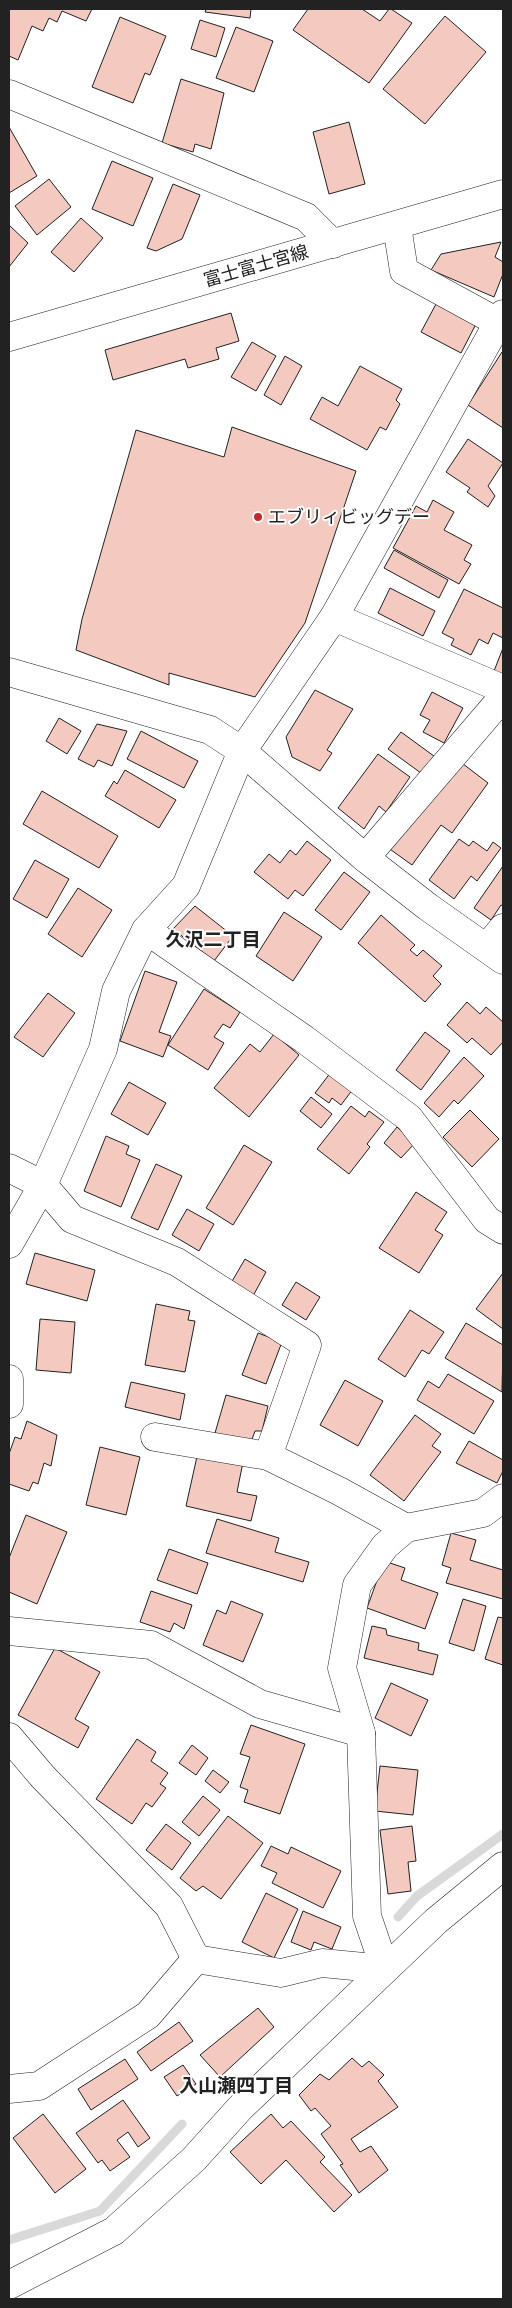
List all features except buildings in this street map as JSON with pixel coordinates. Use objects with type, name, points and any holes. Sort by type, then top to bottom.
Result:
[{"type":"street","points":[[9,94],[306,217],[333,244]]},
{"type":"street","name":"富士富士宮線","points":[[9,337],[503,194]]},
{"type":"street","points":[[9,1244],[43,1185],[103,1049],[116,991],[146,930],[186,886],[242,750],[334,617],[502,321],[404,271],[397,226]]},
{"type":"street","points":[[334,617],[503,689]]},
{"type":"street","points":[[9,672],[210,730],[242,750],[364,858],[428,907],[498,945]]},
{"type":"street","points":[[364,858],[503,697]]},
{"type":"street","points":[[146,930],[304,1038],[409,1118],[487,1220],[503,1230]]},
{"type":"street","points":[[9,1168],[43,1185],[72,1219],[177,1262],[307,1345],[268,1456]]},
{"type":"street","points":[[9,1380],[9,1404]]},
{"type":"street","points":[[154,1437],[268,1456],[340,1491],[406,1528]]},
{"type":"street","points":[[385,1970],[368,1916],[361,1733],[342,1668],[357,1585],[385,1546],[406,1528],[483,1512],[503,1498]]},
{"type":"street","points":[[9,1631],[151,1645],[260,1704],[361,1733]]},
{"type":"street","points":[[9,1737],[43,1777],[169,1906],[196,1959]]},
{"type":"street","points":[[9,2285],[114,2231],[194,2159],[240,2108],[436,1921],[499,1872]]},
{"type":"street","points":[[196,1959],[281,1973],[322,1962],[385,1970]]},
{"type":"street","points":[[9,2089],[39,2086],[148,2015],[196,1959]]},
{"type":"waterway","points":[[398,1917],[417,1896],[503,1834]]},
{"type":"waterway","points":[[9,2240],[100,2211],[182,2124]]},
{"type":"place","name":"エブリィビッグデー","points":[[258,517]]},
{"type":"district","name":"久沢二丁目","points":[[213,939]]},
{"type":"district","name":"入山瀬四丁目","points":[[236,2085]]}]
